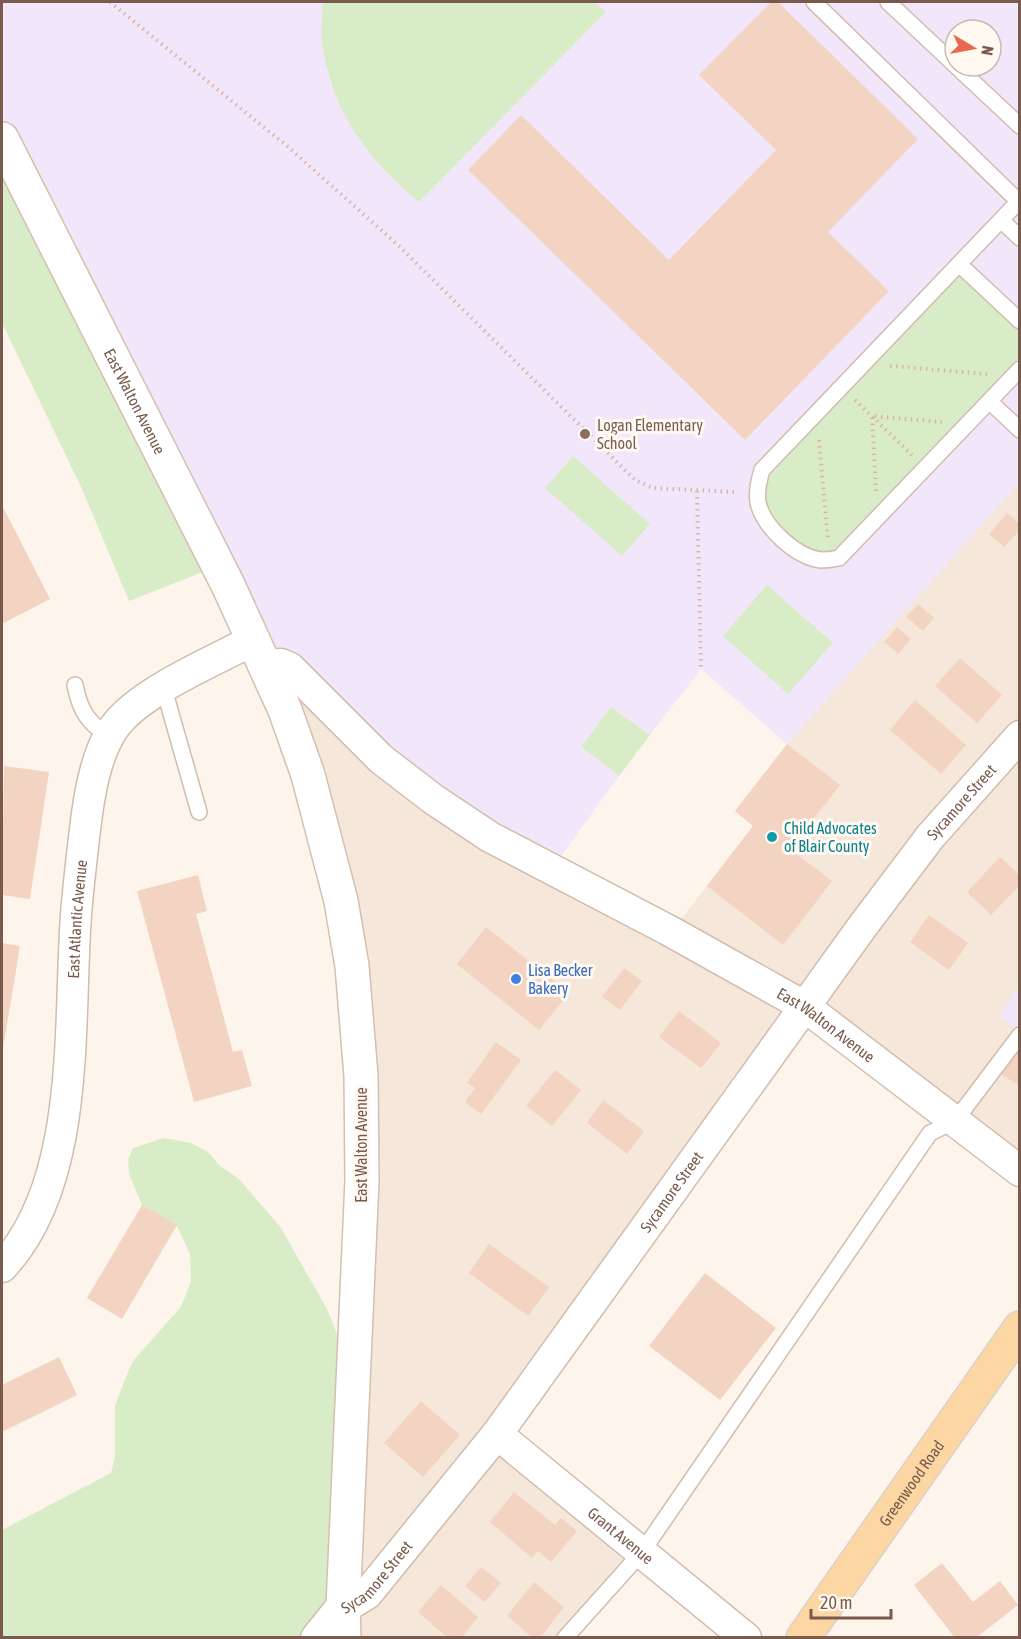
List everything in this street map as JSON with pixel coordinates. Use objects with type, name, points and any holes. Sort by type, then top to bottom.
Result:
[{"type":"main road","name":"East Walton Avenue","points":[[2,139],[223,575],[285,710],[308,775],[341,902],[354,988],[362,1076],[362,1180],[344,1622]]},
{"type":"main road","name":"Greenwood Road","points":[[803,1638],[1020,1328]]},
{"type":"street","name":"East Atlantic Avenue","points":[[2,1267],[33,1221],[50,1176],[60,1134],[70,1080],[76,915],[88,804],[100,755],[120,720],[144,700],[164,689],[259,652]]},
{"type":"street","name":"East Walton Avenue","points":[[259,652],[290,668],[381,759],[490,837],[668,930],[804,1006],[1020,1171]]},
{"type":"street","name":"Sycamore Street","points":[[316,1638],[344,1622],[496,1434],[804,1006],[930,837],[1020,736]]},
{"type":"street","name":"Grant Avenue","points":[[496,1434],[746,1638]]},
{"type":"lane","points":[[814,2],[1019,201],[762,470],[758,502],[766,521],[782,538],[801,552],[820,560],[839,558],[1016,373]]},
{"type":"lane","points":[[888,2],[943,53]]},
{"type":"lane","points":[[970,78],[1020,126]]},
{"type":"lane","points":[[1001,220],[1020,238]]},
{"type":"lane","points":[[960,265],[1020,321]]},
{"type":"lane","points":[[989,401],[1020,430]]},
{"type":"lane","points":[[75,685],[83,715],[93,726],[110,737]]},
{"type":"lane","points":[[164,689],[199,812]]},
{"type":"lane","points":[[565,1638],[642,1552],[930,1133],[955,1121],[1020,1035]]},
{"type":"path","points":[[110,2],[287,146],[400,247],[635,480],[653,488],[758,493]]},
{"type":"path","points":[[864,364],[1016,373]]},
{"type":"path","points":[[842,387],[925,468]]},
{"type":"path","points":[[817,413],[830,559]]},
{"type":"path","points":[[872,416],[967,424]]},
{"type":"path","points":[[872,416],[877,519]]},
{"type":"path","points":[[697,490],[701,669]]},
{"type":"shaded area","name":"Logan Elementary School","points":[[2,2],[1019,2],[1019,483],[787,744],[701,669],[650,735],[611,707],[581,747],[619,776],[551,870],[490,837],[281,663],[2,147]]},
{"type":"shaded area","points":[[1018,482],[1020,986],[999,1015],[1019,1031],[1019,1171],[804,1006],[497,1434],[641,1552],[565,1637],[345,1637],[362,1077],[281,664],[333,711],[671,932],[753,826],[735,811],[787,744]]},
{"type":"shaded area","points":[[1019,986],[1019,1031],[999,1015]]},
{"type":"green space","points":[[323,2],[594,2],[606,12],[419,202],[383,169],[368,151],[343,112],[327,68],[322,43]]},
{"type":"green space","points":[[2,148],[218,566],[129,601],[82,489],[2,323]]},
{"type":"green space","points":[[960,265],[1019,322],[1019,369],[840,558],[821,559],[766,521],[762,470]]},
{"type":"green space","points":[[573,456],[650,524],[622,556],[545,488]]},
{"type":"green space","points":[[767,585],[833,643],[788,694],[723,636]]},
{"type":"green space","points":[[611,707],[650,735],[619,776],[581,747]]},
{"type":"green space","points":[[164,1138],[191,1143],[208,1152],[219,1165],[239,1179],[281,1228],[327,1309],[346,1357],[343,1608],[315,1637],[2,1637],[2,1530],[111,1473],[115,1456],[115,1406],[125,1379],[133,1361],[181,1307],[191,1281],[190,1254],[177,1226],[142,1205],[129,1174],[128,1160],[133,1148]]},
{"type":"building","points":[[771,2],[778,2],[918,139],[828,232],[889,291],[745,440],[468,170],[521,115],[669,260],[776,150],[699,75]]},
{"type":"building","points":[[4,509],[50,599],[2,624],[2,510]]},
{"type":"building","points":[[1007,513],[1020,524],[1020,530],[1004,547],[989,534]]},
{"type":"building","points":[[918,604],[934,618],[923,631],[906,617]]},
{"type":"building","points":[[897,627],[911,639],[898,654],[884,642]]},
{"type":"building","points":[[960,658],[1002,695],[977,723],[935,686]]},
{"type":"building","points":[[915,700],[966,745],[941,774],[890,730]]},
{"type":"building","name":"Child Advocates of Blair County","points":[[787,744],[840,785],[790,849],[832,881],[783,945],[707,886],[753,826],[735,811]]},
{"type":"building","points":[[4,766],[49,772],[30,899],[2,895]]},
{"type":"building","points":[[1000,857],[1020,876],[1020,885],[991,915],[967,892]]},
{"type":"building","points":[[198,875],[207,911],[196,914],[233,1052],[242,1050],[252,1086],[194,1102],[137,891]]},
{"type":"building","points":[[929,915],[968,943],[949,970],[910,942]]},
{"type":"building","points":[[486,927],[569,993],[539,1030],[457,964]]},
{"type":"building","points":[[2,943],[20,946],[3,1049],[2,1049]]},
{"type":"building","points":[[624,968],[642,981],[620,1010],[602,997]]},
{"type":"building","points":[[679,1011],[721,1043],[701,1068],[659,1037]]},
{"type":"building","points":[[496,1042],[521,1060],[481,1114],[465,1102],[475,1088],[467,1083]]},
{"type":"building","points":[[1020,1045],[1020,1086],[994,1070]]},
{"type":"building","points":[[555,1070],[581,1090],[552,1126],[526,1106]]},
{"type":"building","points":[[603,1100],[644,1131],[627,1154],[587,1123]]},
{"type":"building","points":[[142,1205],[177,1225],[122,1319],[87,1298]]},
{"type":"building","points":[[489,1244],[549,1287],[528,1316],[469,1273]]},
{"type":"building","points":[[705,1273],[776,1328],[720,1400],[649,1346]]},
{"type":"building","points":[[59,1357],[77,1395],[2,1432],[2,1385]]},
{"type":"building","points":[[421,1401],[460,1435],[423,1477],[384,1443]]},
{"type":"building","points":[[514,1492],[555,1525],[561,1518],[577,1531],[551,1562],[538,1551],[532,1558],[490,1522]]},
{"type":"building","points":[[942,1563],[973,1602],[1000,1581],[1018,1605],[976,1638],[955,1638],[914,1585]]},
{"type":"building","points":[[481,1567],[501,1583],[485,1602],[465,1586]]},
{"type":"building","points":[[534,1582],[564,1607],[540,1638],[533,1638],[507,1616]]},
{"type":"building","points":[[441,1585],[478,1617],[461,1638],[448,1638],[418,1612]]},
{"type":"place","name":"Logan Elementary School","points":[[585,434]]},
{"type":"place","name":"Child Advocates of Blair County","points":[[772,837]]},
{"type":"place","name":"Lisa Becker Bakery","points":[[516,979]]}]
